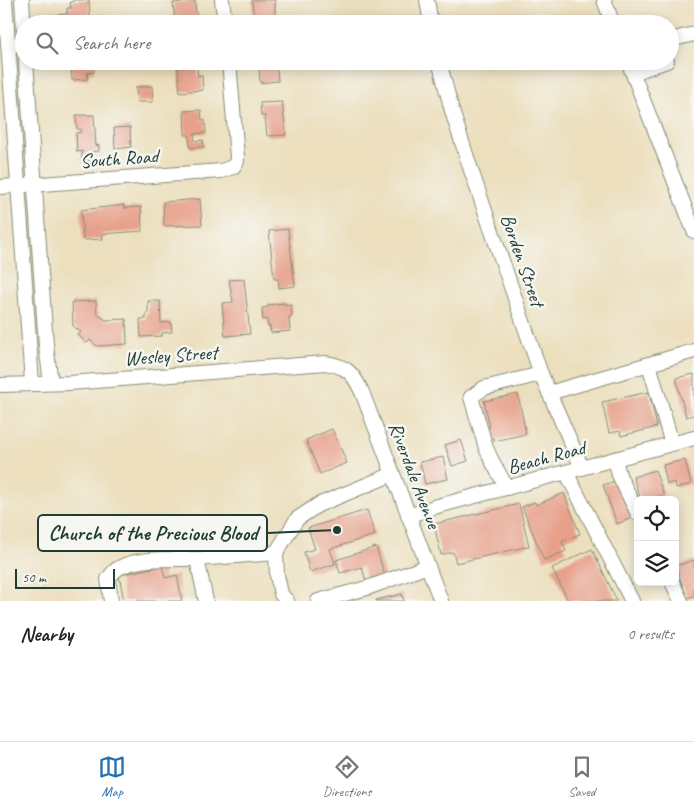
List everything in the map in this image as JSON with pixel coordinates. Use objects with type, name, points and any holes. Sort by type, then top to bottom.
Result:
[{"type":"street","points":[[5,0],[32,383]]},
{"type":"street","points":[[22,0],[23,15]]},
{"type":"street","points":[[222,0],[224,15]]},
{"type":"street","points":[[427,0],[430,15]]},
{"type":"street","points":[[604,0],[610,15]]},
{"type":"street","points":[[679,38],[694,34]]},
{"type":"street","points":[[8,45],[15,45]]},
{"type":"street","points":[[27,70],[46,345],[51,383]]},
{"type":"street","name":"South Road","points":[[0,187],[221,171],[233,167],[237,160],[230,70]]},
{"type":"street","name":"Borden Street","points":[[441,70],[471,170],[542,374],[582,468]]},
{"type":"street","points":[[632,70],[694,231]]},
{"type":"street","points":[[549,392],[694,350]]},
{"type":"street","name":"Wesley Street","points":[[0,385],[325,363],[336,364],[344,368]]},
{"type":"street","points":[[649,364],[672,444]]},
{"type":"street","name":"Riverdale Avenue","points":[[344,368],[355,377],[362,392],[441,601]]},
{"type":"street","points":[[507,488],[486,448],[472,397],[484,388],[542,374]]},
{"type":"street","name":"Beach Road","points":[[408,516],[434,507],[693,440]]},
{"type":"street","points":[[615,459],[619,475],[634,506]]},
{"type":"street","points":[[566,472],[632,601]]},
{"type":"street","points":[[287,601],[281,594],[277,575],[276,553],[297,519],[318,504],[393,474]]},
{"type":"street","points":[[111,601],[108,579],[118,568],[134,562],[276,553]]},
{"type":"street","points":[[196,559],[206,601]]},
{"type":"street","points":[[318,601],[368,588],[428,566]]},
{"type":"street","points":[[674,586],[681,601]]},
{"type":"building","points":[[73,0],[89,0],[90,15],[51,15],[67,14],[67,8],[71,8],[70,2],[73,2]]},
{"type":"building","points":[[252,0],[275,0],[275,15],[253,15]]},
{"type":"building","points":[[195,1],[196,15],[174,15],[173,3]]},
{"type":"building","points":[[71,70],[94,70],[94,72],[87,73],[88,79],[72,80]]},
{"type":"building","points":[[178,70],[197,70],[198,76],[202,75],[203,90],[180,92]]},
{"type":"building","points":[[259,70],[277,70],[278,81],[260,83]]},
{"type":"building","points":[[152,86],[153,102],[137,102],[136,87]]},
{"type":"building","points":[[282,102],[286,135],[267,136],[265,116],[261,116],[260,103]]},
{"type":"building","points":[[201,110],[202,120],[205,120],[206,133],[194,134],[195,141],[203,140],[204,147],[190,148],[189,135],[185,135],[184,111]]},
{"type":"building","points":[[76,115],[94,115],[96,146],[99,145],[99,151],[91,152],[91,160],[82,161],[82,151],[77,152],[76,133],[81,132],[81,129],[77,129]]},
{"type":"building","points":[[130,127],[131,147],[115,149],[114,128]]},
{"type":"building","points":[[200,199],[202,225],[164,226],[163,202]]},
{"type":"building","points":[[124,205],[124,208],[141,207],[142,231],[102,234],[103,239],[83,240],[81,210]]},
{"type":"building","points":[[288,229],[295,286],[279,288],[278,279],[274,279],[269,231]]},
{"type":"building","points":[[244,279],[250,334],[225,336],[222,303],[233,302],[229,280]]},
{"type":"building","points":[[96,301],[97,314],[106,320],[126,319],[127,344],[97,346],[90,340],[87,343],[78,335],[81,332],[73,326],[72,302]]},
{"type":"building","points":[[148,301],[160,301],[161,323],[171,322],[172,332],[162,333],[162,336],[141,337],[140,319],[146,319]]},
{"type":"building","points":[[285,303],[286,305],[291,305],[292,316],[289,317],[290,331],[271,333],[267,319],[263,320],[262,308],[268,307],[268,305]]},
{"type":"building","points":[[694,374],[694,415],[686,417],[676,378]]},
{"type":"building","points":[[649,392],[657,427],[621,436],[620,431],[609,433],[602,402]]},
{"type":"building","points":[[518,394],[526,434],[494,441],[494,438],[483,440],[481,429],[490,427],[484,401]]},
{"type":"building","points":[[332,429],[347,463],[320,474],[306,440]]},
{"type":"building","points":[[461,440],[468,461],[452,466],[445,445]]},
{"type":"building","points":[[443,457],[448,479],[425,484],[420,462]]},
{"type":"building","points":[[685,460],[691,484],[676,488],[675,482],[667,484],[663,465]]},
{"type":"building","points":[[655,470],[664,495],[640,496],[633,477]]},
{"type":"building","points":[[619,480],[632,518],[617,524],[603,485]]},
{"type":"building","points":[[564,493],[580,534],[562,541],[566,551],[544,560],[522,507],[535,502],[536,505]]},
{"type":"building","points":[[519,504],[529,546],[456,563],[453,552],[441,555],[434,524]]},
{"type":"building","points":[[367,510],[375,535],[330,549],[335,564],[310,572],[304,552],[315,549],[308,528]]},
{"type":"building","points":[[376,547],[385,576],[366,582],[362,567],[340,573],[336,560]]},
{"type":"building","points":[[592,549],[617,601],[568,601],[552,568]]},
{"type":"building","points":[[694,560],[694,596],[687,598],[679,575],[679,565]]},
{"type":"building","points":[[162,566],[165,578],[177,575],[182,601],[124,601],[119,575]]},
{"type":"building","points":[[402,594],[404,601],[376,601],[376,600]]},
{"type":"place","name":"Church of the Precious Blood","points":[[337,530]]}]
